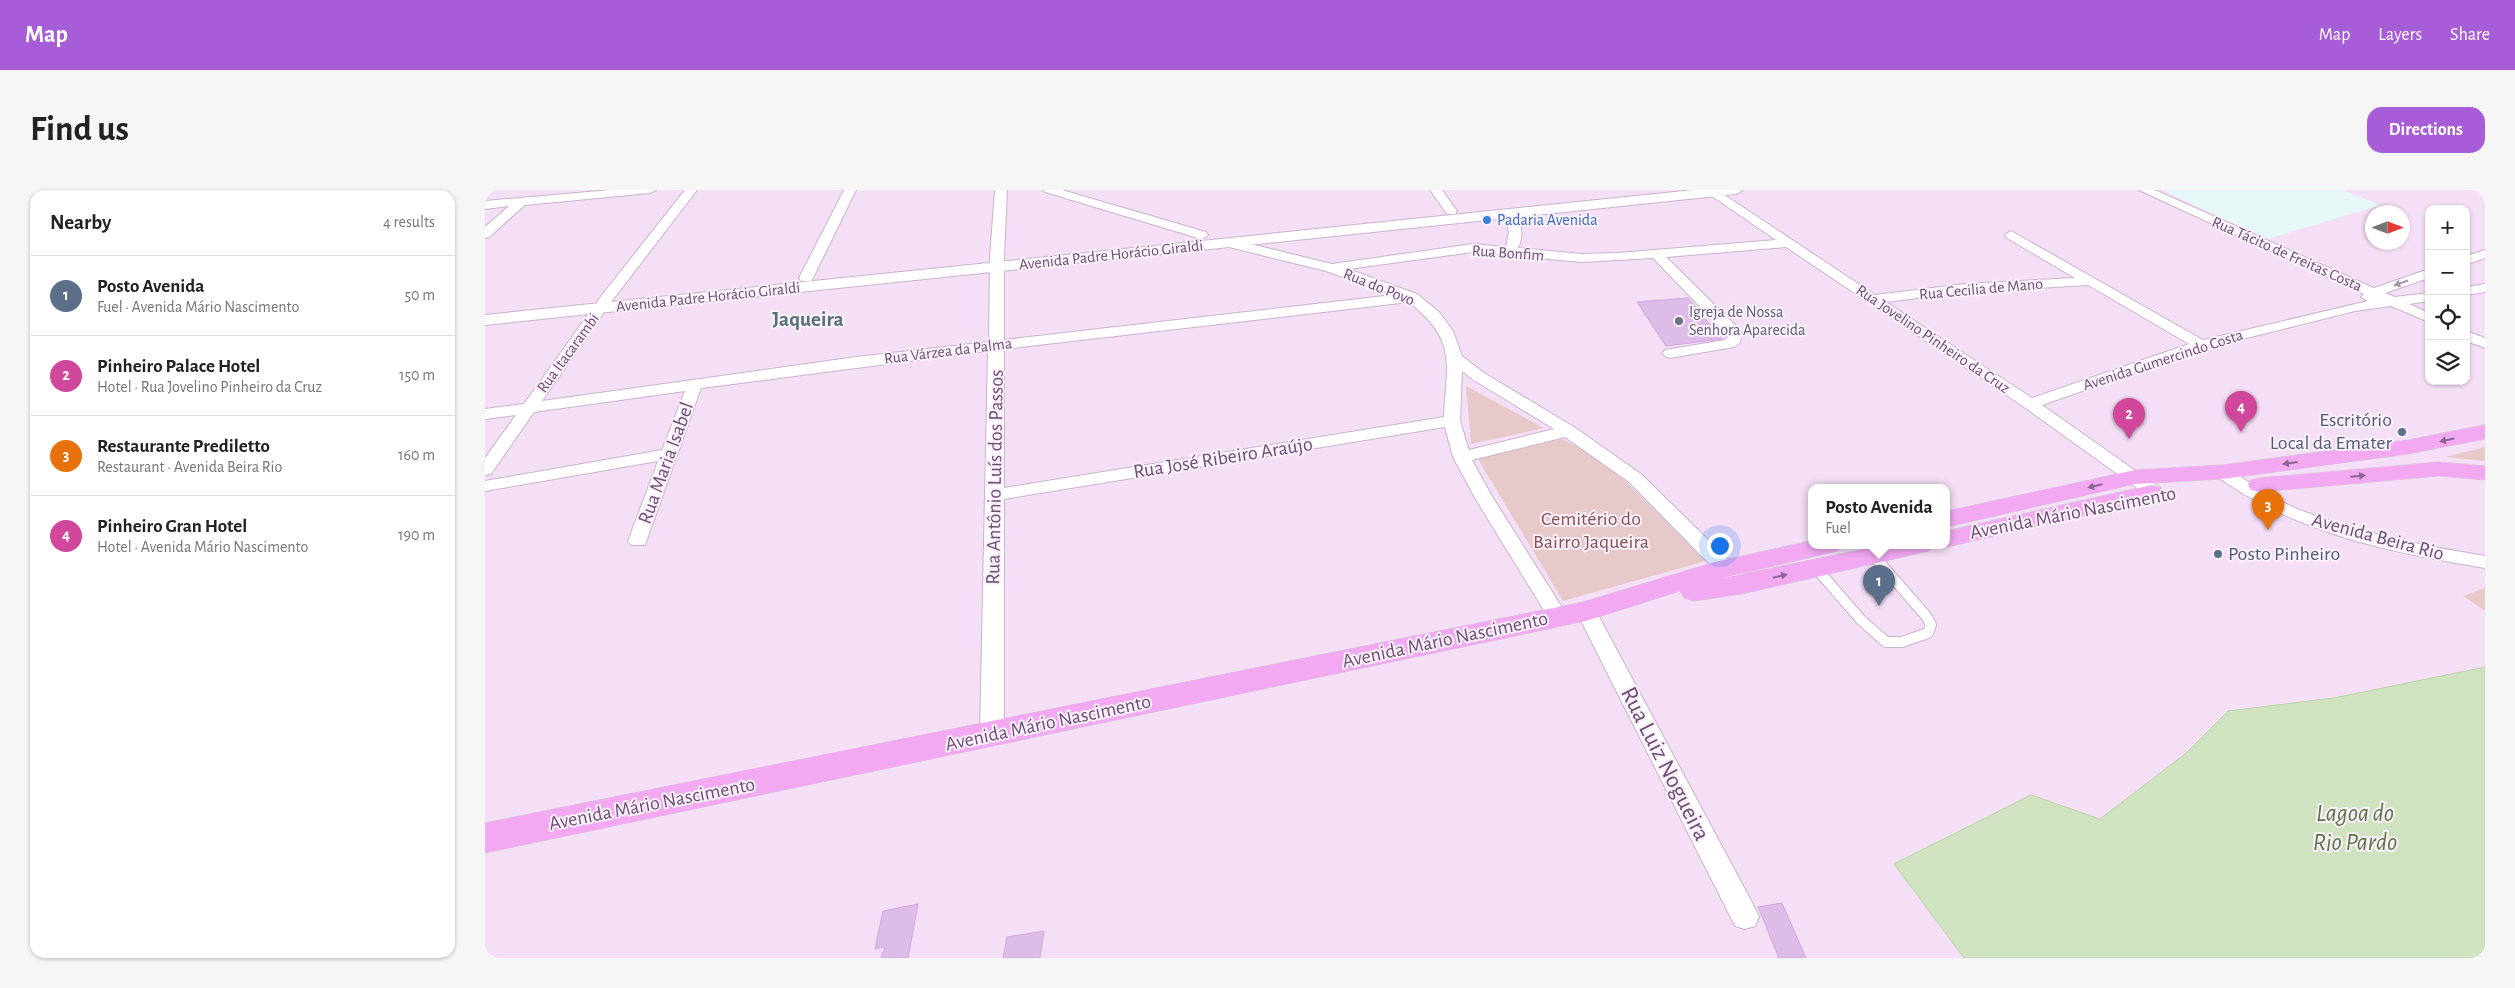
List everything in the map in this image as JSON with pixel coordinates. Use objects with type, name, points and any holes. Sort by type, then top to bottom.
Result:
[{"type":"main road","name":"Avenida Mário Nascimento","points":[[2231,480],[2485,432]]},
{"type":"main road","points":[[2408,447],[2439,469]]},
{"type":"main road","name":"Avenida Mário Nascimento","points":[[1950,518],[2144,484],[2439,469],[2485,473]]},
{"type":"main road","name":"Avenida Mário Nascimento","points":[[1950,538],[2144,484]]},
{"type":"main road","name":"Avenida Mário Nascimento","points":[[485,838],[993,735],[1585,610],[1734,576],[1817,549]]},
{"type":"main road","name":"Avenida Mário Nascimento","points":[[1734,576],[1816,568],[1901,549]]},
{"type":"street","points":[[485,205],[650,190]]},
{"type":"street","name":"Rua Itacarambi","points":[[485,470],[603,303],[691,190]]},
{"type":"street","points":[[806,278],[850,190]]},
{"type":"street","name":"Rua Antônio Luís dos Passos","points":[[993,735],[997,262],[1001,190]]},
{"type":"street","points":[[1049,190],[1202,235]]},
{"type":"street","points":[[1436,190],[1451,210]]},
{"type":"street","name":"Avenida Padre Horácio Giraldi","points":[[485,311],[603,303],[997,262],[1202,235],[1655,190]]},
{"type":"street","name":"Avenida Padre Horácio Giraldi","points":[[485,320],[603,303],[806,278],[1230,243],[1711,191],[1737,190]]},
{"type":"street","name":"Rua Tácito de Freitas Costa","points":[[2145,190],[2425,316]]},
{"type":"street","name":"Rua Jovelino Pinheiro da Cruz","points":[[1711,191],[1874,298],[2144,484]]},
{"type":"street","points":[[485,234],[521,202]]},
{"type":"street","points":[[1511,213],[1517,234],[1516,242],[1511,251]]},
{"type":"street","name":"Rua Cecilia de Mano","points":[[2011,235],[2201,345]]},
{"type":"street","name":"Rua do Povo","points":[[1230,243],[1331,268],[1412,297],[1434,315],[1448,334],[1455,358],[1452,421],[1462,457]]},
{"type":"street","name":"Rua Bonfim","points":[[1331,268],[1473,248],[1581,258],[1657,255],[1789,243]]},
{"type":"street","points":[[2470,260],[2485,254]]},
{"type":"street","points":[[1657,255],[1731,329],[1735,336],[1734,341],[1729,344],[1670,353]]},
{"type":"street","name":"Avenida Gumercindo Costa","points":[[2355,307],[2373,293],[2425,274]]},
{"type":"street","name":"Rua Cecilia de Mano","points":[[1874,298],[1965,288],[2088,280]]},
{"type":"street","points":[[2470,290],[2485,288]]},
{"type":"street","name":"Rua Várzea da Palma","points":[[485,414],[695,384],[996,346],[1412,297]]},
{"type":"street","name":"Avenida Gumercindo Costa","points":[[2030,404],[2201,345],[2355,307],[2425,299]]},
{"type":"street","points":[[2470,337],[2485,344]]},
{"type":"street","points":[[1455,358],[1478,376],[1568,431],[1635,478],[1734,576]]},
{"type":"street","name":"Rua Maria Isabel","points":[[638,541],[695,384]]},
{"type":"street","name":"Rua José Ribeiro Araújo","points":[[994,495],[1452,421]]},
{"type":"street","points":[[1462,457],[1568,431]]},
{"type":"street","points":[[485,486],[670,454]]},
{"type":"street","name":"Rua Luiz Nogueira","points":[[1462,457],[1484,498],[1585,610],[1745,917]]},
{"type":"street","name":"Avenida Beira Rio","points":[[2231,480],[2271,504],[2307,520],[2373,539],[2441,555],[2485,562]]},
{"type":"lane","points":[[1816,568],[1866,625],[1886,642],[1897,643],[1928,633],[1931,625],[1927,617],[1873,555]]},
{"type":"shaded area","points":[[485,190],[2485,190],[2485,904],[2429,958],[485,958]]},
{"type":"shaded area","points":[[2162,190],[2342,190],[2381,205],[2365,205],[2365,210],[2268,239]]},
{"type":"green space","points":[[1466,386],[1544,428],[1471,444]]},
{"type":"green space","name":"Cemitério do Bairro Jaqueira","points":[[1562,439],[1605,461],[1706,561],[1563,601],[1478,459]]},
{"type":"green space","points":[[2485,447],[2485,461],[2445,457]]},
{"type":"green space","points":[[2485,588],[2485,611],[2463,596]]},
{"type":"water","name":"Lagoa do Rio Pardo","points":[[2485,667],[2485,958],[1964,958],[1894,864],[2031,795],[2100,819],[2185,754],[2228,711],[2334,698]]},
{"type":"building","name":"Igreja de Nossa Senhora Aparecida","points":[[1688,298],[1722,339],[1666,346],[1637,302]]},
{"type":"building","points":[[1782,903],[1806,958],[1779,958],[1758,907]]},
{"type":"building","points":[[918,904],[908,958],[881,958],[885,947],[875,949],[883,911]]},
{"type":"building","points":[[1044,931],[1040,958],[1003,958],[1007,937]]},
{"type":"place","name":"Padaria Avenida","points":[[1487,220]]},
{"type":"place","name":"Igreja de Nossa Senhora Aparecida","points":[[1679,321]]},
{"type":"place","name":"Pinheiro Gran Hotel","points":[[2241,432]]},
{"type":"place","name":"Escritório Local da Emater","points":[[2402,432]]},
{"type":"place","name":"Pinheiro Palace Hotel","points":[[2129,439]]},
{"type":"place","name":"Restaurante Prediletto","points":[[2268,530]]},
{"type":"place","name":"Posto Pinheiro","points":[[2218,554]]},
{"type":"place","name":"Posto Avenida","points":[[1879,606]]},
{"type":"district","name":"Jaqueira","points":[[808,319]]}]
